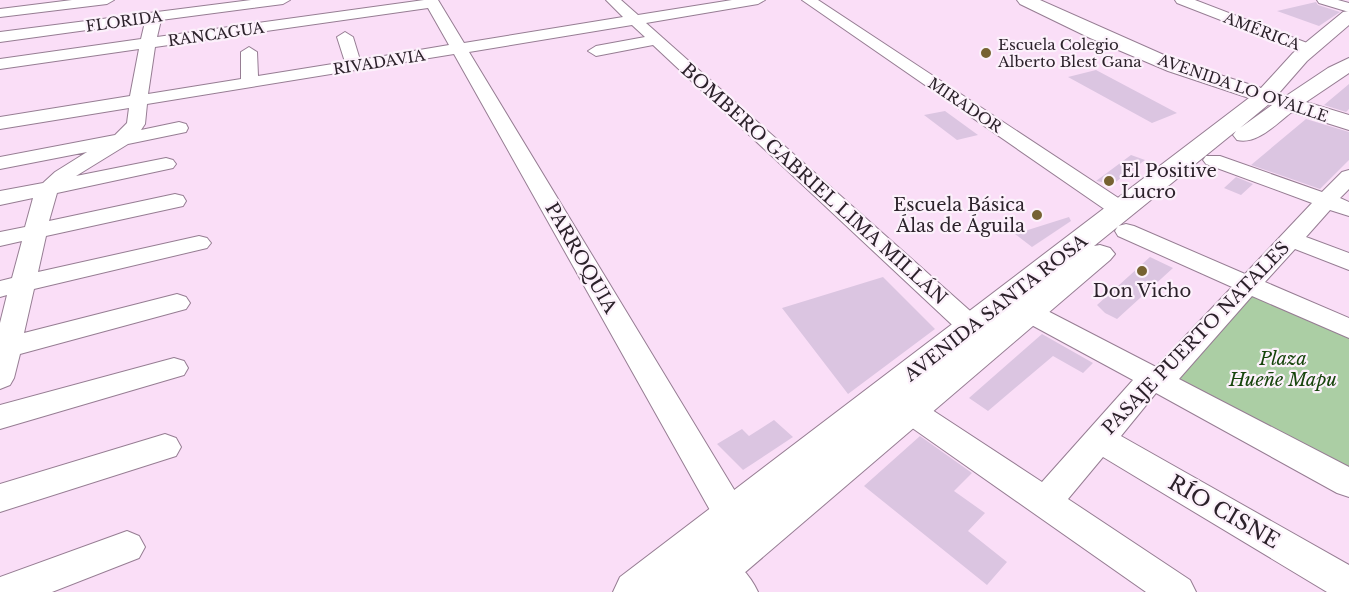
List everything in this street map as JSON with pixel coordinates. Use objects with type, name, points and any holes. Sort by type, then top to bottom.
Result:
[{"type":"main road","name":"AVENIDA LO OVALLE","points":[[1026,0],[1191,73],[1292,103],[1349,123]]},
{"type":"main road","name":"AVENIDA SANTA ROSA","points":[[714,584],[909,410],[1029,312],[1123,221],[1266,95],[1309,49],[1349,16]]},
{"type":"main road","name":"AVENIDA SANTA ROSA","points":[[636,592],[972,328],[1349,64]]},
{"type":"main road","name":"AVENIDA LO OVALLE","points":[[1292,103],[1349,117]]},
{"type":"street","points":[[0,13],[107,0]]},
{"type":"street","name":"FLORIDA","points":[[0,38],[283,0]]},
{"type":"street","name":"BOMBERO GABRIEL LIMA MILLÁN","points":[[613,0],[972,328]]},
{"type":"street","name":"RIVADAVIA","points":[[0,123],[758,0]]},
{"type":"street","name":"MIRADOR","points":[[809,0],[1123,221],[1248,285],[1349,329]]},
{"type":"street","name":"AMÉRICA","points":[[1182,0],[1309,49]]},
{"type":"street","points":[[1324,0],[1349,7]]},
{"type":"street","points":[[1332,0],[1349,7]]},
{"type":"street","name":"RANCAGUA","points":[[0,64],[432,2]]},
{"type":"street","name":"PARROQUIA","points":[[432,2],[732,517]]},
{"type":"street","points":[[0,378],[8,348],[12,286],[35,231],[43,197],[48,188],[122,139],[136,124],[147,44],[154,17]]},
{"type":"street","points":[[345,37],[354,66]]},
{"type":"street","points":[[596,51],[656,40]]},
{"type":"street","points":[[249,52],[250,83]]},
{"type":"street","points":[[37,79],[47,58]]},
{"type":"street","points":[[0,163],[178,128]]},
{"type":"street","points":[[1213,160],[1338,205]]},
{"type":"street","points":[[0,198],[166,164]]},
{"type":"street","name":"PASAJE PUERTO NATALES","points":[[1045,503],[1144,387],[1164,376],[1291,239],[1338,205],[1349,176]]},
{"type":"street","points":[[0,239],[175,201]]},
{"type":"street","points":[[1291,239],[1349,262]]},
{"type":"street","points":[[12,286],[199,243]]},
{"type":"street","points":[[8,348],[177,303]]},
{"type":"street","points":[[972,328],[1029,312],[1349,483]]},
{"type":"street","points":[[0,417],[174,368]]},
{"type":"street","points":[[909,410],[1177,592]]},
{"type":"street","name":"RÍO CISNE","points":[[1100,439],[1349,585]]},
{"type":"street","points":[[0,498],[165,447]]},
{"type":"street","points":[[7,592],[127,547]]},
{"type":"green space","name":"Plaza Hueñe Mapu","points":[[1251,291],[1349,331],[1349,472],[1172,376]]},
{"type":"building","points":[[1316,2],[1318,5],[1340,12],[1319,26],[1277,11]]},
{"type":"building","points":[[1096,70],[1177,113],[1152,123],[1068,77]]},
{"type":"building","points":[[1349,84],[1349,109],[1346,112],[1324,105]]},
{"type":"building","points":[[945,111],[978,135],[957,140],[924,115]]},
{"type":"building","points":[[1306,119],[1349,132],[1349,160],[1320,189],[1251,165]]},
{"type":"building","points":[[1131,155],[1145,160],[1113,184],[1096,181]]},
{"type":"building","points":[[1236,177],[1253,184],[1241,195],[1224,188]]},
{"type":"building","points":[[1069,217],[1071,221],[1032,247],[1015,234]]},
{"type":"building","points":[[1150,257],[1173,268],[1117,319],[1105,313],[1097,305]]},
{"type":"building","points":[[883,277],[935,329],[848,394],[782,308]]},
{"type":"building","points":[[1042,334],[1093,363],[1083,373],[1053,356],[988,411],[969,398]]},
{"type":"building","points":[[774,420],[793,437],[743,470],[717,444],[742,429],[749,436]]},
{"type":"building","points":[[920,436],[972,473],[954,491],[985,513],[968,531],[1007,562],[987,585],[864,486]]},
{"type":"place","name":"Escuela Colegio Alberto Blest Gana","points":[[986,53]]},
{"type":"place","name":"El Positive Lucro","points":[[1109,181]]},
{"type":"place","name":"Escuela Básica Álas de Águila","points":[[1037,215]]},
{"type":"place","name":"Don Vicho","points":[[1142,271]]}]
